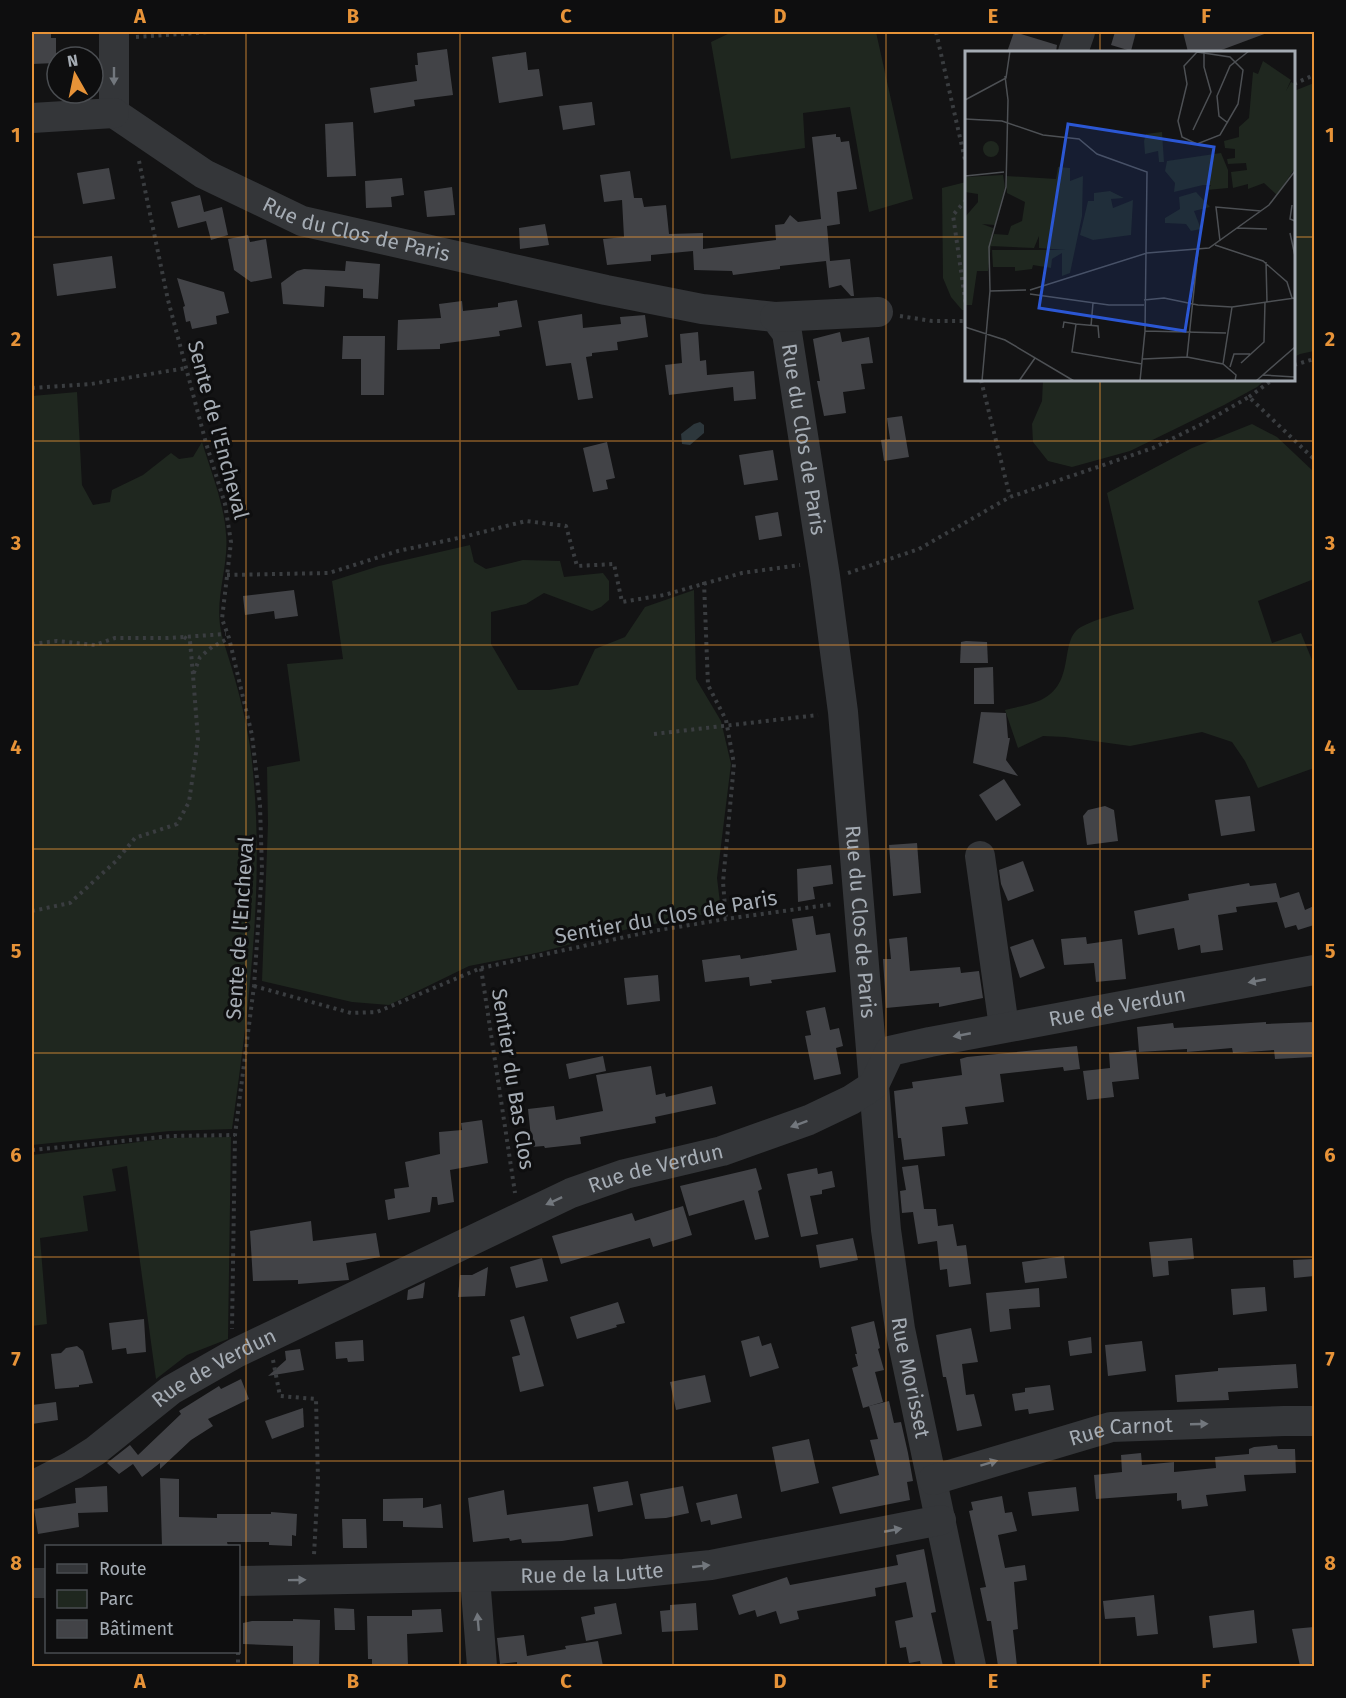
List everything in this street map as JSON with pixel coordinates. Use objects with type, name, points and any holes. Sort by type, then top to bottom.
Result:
[{"type":"street","points":[[1073,51],[1080,32]]},
{"type":"street","points":[[32,118],[123,119],[114,35]]},
{"type":"street","name":"Rue du Clos de Paris","points":[[123,119],[204,174],[302,221],[606,290],[702,309],[775,316],[787,333],[824,569],[843,712],[874,1084]]},
{"type":"street","points":[[775,316],[878,312]]},
{"type":"street","points":[[980,856],[1004,1028]]},
{"type":"street","name":"Rue de Verdun","points":[[32,1486],[73,1466],[95,1452],[171,1390],[236,1353],[571,1193],[625,1174],[722,1151],[809,1120],[851,1100],[874,1084],[890,1051],[1314,970]]},
{"type":"street","name":"Rue Morisset","points":[[874,1084],[886,1230],[900,1329],[971,1666]]},
{"type":"street","name":"Rue Carnot","points":[[933,1480],[1111,1427],[1284,1420],[1314,1421]]},
{"type":"street","name":"Rue de la Lutte","points":[[240,1581],[624,1574],[711,1565],[941,1520]]},
{"type":"street","points":[[475,1578],[482,1666]]},
{"type":"path","points":[[114,35],[212,32]]},
{"type":"path","points":[[936,32],[965,161]]},
{"type":"path","points":[[1295,83],[1314,75]]},
{"type":"path","name":"Sente de l'Encheval","points":[[123,119],[186,368],[225,504],[231,542],[222,619],[252,735],[260,806],[262,870],[254,986],[235,1135],[232,1337],[236,1353]]},
{"type":"path","points":[[965,201],[953,215],[965,299]]},
{"type":"path","points":[[878,312],[932,321],[965,322]]},
{"type":"path","points":[[1295,364],[1314,359]]},
{"type":"path","points":[[32,388],[91,384],[186,368]]},
{"type":"path","points":[[981,381],[1010,497]]},
{"type":"path","points":[[227,575],[329,573],[398,550],[526,521],[566,526],[577,566],[614,564],[622,602],[664,595],[742,573],[824,569],[848,573],[919,549],[1010,497],[1154,448],[1204,423],[1249,397],[1271,381]]},
{"type":"path","points":[[1249,397],[1314,459]]},
{"type":"path","points":[[704,582],[708,685],[727,726],[734,764],[723,882],[726,919]]},
{"type":"path","points":[[32,644],[57,641],[95,645],[115,638],[228,636]]},
{"type":"path","points":[[193,675],[200,657],[228,636]]},
{"type":"path","points":[[32,911],[70,903],[116,861],[135,838],[177,824],[189,802],[198,739],[190,641],[183,637]]},
{"type":"path","points":[[654,734],[843,712]]},
{"type":"path","name":"Sentier du Clos de Paris","points":[[481,968],[653,931],[858,901]]},
{"type":"path","name":"Sentier du Bas Clos","points":[[254,986],[351,1013],[376,1012],[481,968],[519,1218]]},
{"type":"path","points":[[32,1150],[172,1136],[235,1135]]},
{"type":"path","points":[[269,1338],[280,1396],[316,1399],[318,1480],[313,1580]]},
{"type":"green space","points":[[732,32],[876,32],[913,199],[869,212],[850,107],[803,113],[805,148],[731,159],[711,42]]},
{"type":"green space","points":[[1314,83],[1314,351],[1295,356],[1295,91]]},
{"type":"green space","points":[[965,182],[965,310],[962,310],[951,297],[943,278],[942,188]]},
{"type":"green space","points":[[1043,381],[1264,381],[1224,405],[1130,451],[1072,467],[1048,461],[1033,442],[1032,424],[1042,401]]},
{"type":"green space","points":[[77,392],[82,485],[93,505],[110,502],[112,490],[143,475],[171,453],[179,459],[193,457],[202,442],[213,476],[223,511],[226,534],[220,625],[238,689],[251,753],[257,847],[254,941],[232,1129],[170,1131],[32,1145],[32,396]]},
{"type":"green space","points":[[1252,424],[1277,437],[1314,472],[1314,579],[1258,601],[1272,643],[1301,633],[1314,665],[1314,768],[1258,788],[1245,761],[1232,742],[1202,732],[1130,746],[1043,736],[1018,748],[1005,710],[1037,702],[1052,693],[1063,673],[1070,642],[1074,633],[1081,627],[1134,609],[1107,493],[1192,448]]},
{"type":"green space","points":[[470,545],[474,562],[486,569],[523,560],[560,561],[564,577],[603,573],[609,581],[609,600],[592,611],[544,593],[526,604],[491,612],[491,644],[518,690],[549,690],[578,685],[595,649],[625,637],[645,607],[694,590],[696,679],[721,721],[731,764],[717,878],[721,911],[628,929],[541,952],[469,966],[389,1005],[352,1002],[262,981],[268,824],[267,767],[300,761],[287,664],[343,659],[332,581],[379,566]]},
{"type":"green space","points":[[231,1137],[228,1339],[187,1355],[156,1379],[127,1166],[112,1169],[116,1191],[83,1196],[88,1231],[40,1238],[47,1324],[32,1326],[32,1155],[171,1138]]},
{"type":"shaded area","points":[[700,422],[704,425],[704,433],[690,445],[682,444],[681,434]]},
{"type":"building","points":[[32,32],[51,32],[51,38],[56,38],[56,45],[45,45],[45,63],[32,64]]},
{"type":"building","points":[[1014,32],[1057,45],[1056,51],[1007,51]]},
{"type":"building","points":[[1115,32],[1136,32],[1131,51],[1111,45]]},
{"type":"building","points":[[1183,32],[1267,32],[1219,51],[1188,51]]},
{"type":"building","points":[[447,49],[453,95],[414,100],[415,106],[374,113],[370,88],[417,81],[415,65],[418,65],[417,53]]},
{"type":"building","points":[[526,52],[528,70],[539,69],[543,96],[499,103],[492,57]]},
{"type":"building","points":[[592,102],[595,125],[563,130],[559,106]]},
{"type":"building","points":[[353,122],[356,176],[327,177],[325,124]]},
{"type":"building","points":[[836,134],[836,137],[840,137],[841,142],[849,141],[857,189],[837,192],[840,224],[827,226],[830,261],[850,259],[854,296],[851,296],[841,285],[829,288],[826,261],[780,266],[780,269],[733,275],[732,271],[694,270],[693,251],[651,255],[651,261],[607,265],[603,239],[624,237],[622,200],[604,202],[600,175],[630,171],[634,198],[642,198],[644,207],[666,205],[669,234],[703,233],[703,249],[776,240],[775,225],[784,224],[790,215],[798,222],[821,219],[812,137]]},
{"type":"building","points":[[109,168],[115,199],[83,204],[77,173]]},
{"type":"building","points":[[402,178],[404,195],[391,197],[392,207],[366,208],[365,181]]},
{"type":"building","points":[[452,187],[455,215],[427,217],[424,191]]},
{"type":"building","points":[[200,195],[204,212],[222,207],[228,235],[211,240],[206,221],[178,228],[171,202]]},
{"type":"building","points":[[545,224],[549,245],[520,249],[519,228]]},
{"type":"building","points":[[248,235],[250,242],[266,239],[272,278],[251,282],[234,270],[228,239]]},
{"type":"building","points":[[112,256],[116,288],[57,296],[53,264]]},
{"type":"building","points":[[346,261],[380,264],[378,299],[363,298],[363,289],[325,286],[324,307],[283,304],[281,283],[297,271],[304,269],[345,271]]},
{"type":"building","points":[[177,278],[224,292],[229,313],[216,316],[217,324],[192,329],[190,321],[186,322],[183,307],[185,306]]},
{"type":"building","points":[[517,300],[522,327],[499,331],[500,336],[440,344],[440,349],[397,350],[398,320],[441,318],[439,304],[462,301],[463,311],[498,307],[498,303]]},
{"type":"building","points":[[582,314],[583,328],[621,324],[620,317],[645,315],[648,337],[617,342],[618,350],[592,353],[592,356],[586,357],[593,398],[578,400],[571,363],[546,366],[538,321]]},
{"type":"building","points":[[698,332],[700,361],[706,360],[707,375],[754,371],[756,399],[734,401],[733,387],[669,395],[665,365],[682,363],[680,334]]},
{"type":"building","points":[[840,332],[842,342],[869,337],[873,363],[861,364],[865,389],[843,392],[846,413],[824,416],[817,381],[820,381],[813,339]]},
{"type":"building","points":[[343,336],[385,336],[384,395],[361,395],[361,359],[342,359]]},
{"type":"building","points":[[902,416],[909,457],[884,461],[881,440],[890,439],[887,418]]},
{"type":"building","points":[[607,442],[615,478],[606,480],[608,489],[593,492],[583,448]]},
{"type":"building","points":[[773,450],[778,480],[744,485],[739,455]]},
{"type":"building","points":[[778,512],[782,536],[759,540],[755,516]]},
{"type":"building","points":[[294,590],[298,616],[275,619],[274,611],[245,615],[243,596]]},
{"type":"building","points":[[961,642],[987,642],[988,663],[960,663]]},
{"type":"building","points":[[993,667],[994,704],[974,704],[974,668]]},
{"type":"building","points":[[981,712],[1006,713],[1008,738],[1010,738],[1006,760],[1018,776],[973,763]]},
{"type":"building","points":[[1004,779],[1021,805],[996,821],[979,795]]},
{"type":"building","points":[[1250,796],[1255,831],[1221,836],[1215,800]]},
{"type":"building","points":[[1105,806],[1114,810],[1118,841],[1087,845],[1083,816],[1088,810]]},
{"type":"building","points":[[917,843],[921,893],[893,896],[889,845]]},
{"type":"building","points":[[1023,861],[1034,891],[1008,901],[1001,884],[999,870]]},
{"type":"building","points":[[831,865],[833,884],[813,887],[815,899],[798,902],[797,869]]},
{"type":"building","points":[[1249,883],[1250,886],[1276,883],[1280,898],[1299,892],[1305,910],[1314,906],[1314,925],[1298,930],[1296,925],[1285,928],[1277,902],[1236,907],[1237,912],[1218,915],[1223,950],[1201,953],[1200,945],[1178,950],[1174,928],[1138,935],[1134,911],[1189,900],[1188,894]]},
{"type":"building","points":[[813,916],[816,935],[830,933],[836,972],[771,980],[772,983],[750,986],[749,977],[705,982],[702,960],[740,955],[741,959],[797,950],[792,919]]},
{"type":"building","points":[[907,937],[910,971],[960,967],[961,973],[979,971],[983,998],[939,1007],[939,1003],[886,1008],[883,959],[891,959],[889,939]]},
{"type":"building","points":[[1086,937],[1087,944],[1122,939],[1126,979],[1096,982],[1094,963],[1064,965],[1061,939]]},
{"type":"building","points":[[1033,939],[1045,968],[1020,978],[1010,947]]},
{"type":"building","points":[[658,975],[660,1001],[627,1005],[624,978]]},
{"type":"building","points":[[825,1007],[830,1030],[839,1028],[843,1046],[836,1048],[841,1074],[814,1080],[805,1036],[811,1035],[806,1011]]},
{"type":"building","points":[[1266,1022],[1266,1024],[1314,1022],[1314,1057],[1275,1059],[1274,1050],[1233,1053],[1232,1048],[1187,1052],[1187,1049],[1139,1052],[1137,1027],[1173,1023],[1174,1028]]},
{"type":"building","points":[[1077,1046],[1080,1069],[1064,1071],[1063,1067],[1000,1074],[1004,1102],[965,1107],[968,1124],[942,1127],[945,1156],[904,1160],[901,1138],[898,1138],[894,1091],[913,1088],[912,1082],[962,1075],[960,1059],[967,1057]]},
{"type":"building","points":[[1136,1050],[1139,1079],[1112,1082],[1114,1097],[1087,1100],[1083,1071],[1110,1068],[1109,1053]]},
{"type":"building","points":[[603,1056],[606,1071],[569,1079],[566,1064]]},
{"type":"building","points":[[651,1066],[656,1095],[665,1093],[666,1097],[712,1086],[716,1104],[655,1117],[656,1123],[580,1137],[581,1144],[532,1147],[528,1109],[554,1106],[556,1120],[603,1111],[596,1075]]},
{"type":"building","points":[[482,1120],[488,1163],[450,1170],[454,1202],[438,1205],[437,1197],[432,1197],[430,1212],[388,1220],[385,1200],[395,1198],[394,1189],[409,1187],[405,1162],[440,1154],[439,1132],[462,1130],[461,1123]]},
{"type":"building","points":[[918,1165],[924,1209],[936,1209],[938,1226],[953,1224],[957,1246],[966,1245],[971,1284],[949,1287],[947,1269],[940,1270],[937,1241],[918,1244],[913,1212],[902,1213],[900,1191],[906,1190],[902,1167]]},
{"type":"building","points":[[756,1168],[762,1189],[758,1191],[769,1237],[755,1240],[744,1200],[689,1216],[680,1186]]},
{"type":"building","points":[[817,1168],[818,1174],[832,1171],[835,1187],[822,1190],[822,1194],[810,1196],[818,1234],[801,1237],[787,1174]]},
{"type":"building","points":[[683,1206],[692,1235],[653,1247],[650,1238],[561,1264],[552,1236],[632,1213],[635,1221]]},
{"type":"building","points":[[311,1221],[313,1241],[376,1233],[380,1257],[346,1263],[349,1280],[298,1284],[298,1280],[253,1281],[250,1231]]},
{"type":"building","points":[[853,1238],[858,1260],[820,1268],[816,1245]]},
{"type":"building","points":[[1192,1238],[1194,1259],[1168,1261],[1169,1275],[1153,1277],[1149,1242]]},
{"type":"building","points":[[1064,1256],[1067,1278],[1025,1283],[1022,1262]]},
{"type":"building","points":[[542,1258],[548,1281],[516,1288],[510,1267]]},
{"type":"building","points":[[1314,1259],[1314,1276],[1294,1278],[1293,1260]]},
{"type":"building","points":[[488,1267],[485,1296],[458,1297],[460,1275],[472,1275]]},
{"type":"building","points":[[425,1282],[423,1298],[407,1300],[408,1290]]},
{"type":"building","points":[[1265,1287],[1267,1311],[1233,1315],[1231,1289]]},
{"type":"building","points":[[1039,1288],[1040,1307],[1009,1309],[1011,1329],[990,1332],[986,1293]]},
{"type":"building","points":[[618,1302],[625,1323],[577,1339],[570,1317]]},
{"type":"building","points":[[524,1316],[544,1386],[520,1392],[512,1357],[520,1355],[510,1320]]},
{"type":"building","points":[[144,1319],[146,1352],[127,1354],[126,1348],[112,1350],[109,1323]]},
{"type":"building","points":[[874,1321],[884,1370],[875,1372],[883,1402],[863,1408],[852,1368],[858,1366],[851,1327]]},
{"type":"building","points":[[971,1328],[978,1362],[962,1364],[966,1395],[974,1394],[982,1426],[957,1431],[946,1377],[943,1377],[936,1335]]},
{"type":"building","points":[[759,1336],[762,1346],[771,1343],[779,1368],[750,1377],[741,1341]]},
{"type":"building","points":[[1091,1337],[1092,1353],[1070,1356],[1068,1341]]},
{"type":"building","points":[[363,1340],[364,1361],[348,1362],[347,1358],[336,1359],[335,1342]]},
{"type":"building","points":[[1142,1341],[1146,1371],[1108,1376],[1105,1345]]},
{"type":"building","points":[[77,1346],[83,1351],[93,1383],[55,1389],[51,1354],[61,1353],[66,1348]]},
{"type":"building","points":[[300,1349],[304,1370],[268,1376],[286,1360],[285,1351]]},
{"type":"building","points":[[1296,1364],[1298,1388],[1228,1392],[1229,1400],[1177,1402],[1175,1375],[1218,1371],[1218,1368]]},
{"type":"building","points":[[705,1375],[711,1402],[676,1410],[670,1382]]},
{"type":"building","points":[[241,1379],[249,1399],[208,1419],[213,1426],[191,1440],[160,1469],[160,1463],[142,1477],[133,1464],[119,1474],[107,1463],[130,1445],[138,1455],[181,1414],[179,1411],[219,1386],[221,1389]]},
{"type":"building","points":[[1050,1385],[1054,1410],[1029,1414],[1028,1409],[1015,1411],[1012,1394],[1025,1392],[1025,1388]]},
{"type":"building","points":[[889,1401],[894,1423],[901,1422],[908,1453],[913,1481],[907,1482],[910,1500],[840,1514],[832,1487],[879,1475],[870,1440],[878,1439],[869,1406]]},
{"type":"building","points":[[56,1402],[58,1420],[32,1424],[32,1405]]},
{"type":"building","points":[[303,1408],[304,1427],[272,1439],[265,1421]]},
{"type":"building","points":[[809,1439],[819,1483],[781,1492],[772,1447]]},
{"type":"building","points":[[1277,1445],[1278,1449],[1295,1449],[1296,1473],[1244,1475],[1246,1491],[1206,1495],[1208,1506],[1182,1509],[1181,1500],[1177,1501],[1177,1493],[1096,1499],[1094,1475],[1122,1472],[1121,1455],[1141,1453],[1142,1465],[1174,1462],[1174,1472],[1216,1468],[1215,1457],[1249,1454],[1249,1449],[1254,1447]]},
{"type":"building","points":[[160,1478],[179,1479],[179,1517],[217,1518],[217,1514],[271,1514],[271,1512],[297,1514],[296,1536],[292,1535],[292,1546],[269,1545],[269,1542],[227,1542],[228,1545],[162,1545]]},
{"type":"building","points":[[628,1481],[633,1505],[598,1512],[593,1487]]},
{"type":"building","points":[[107,1486],[108,1512],[78,1513],[79,1527],[38,1534],[34,1509],[76,1503],[75,1488]]},
{"type":"building","points":[[683,1486],[689,1513],[666,1518],[645,1519],[640,1494]]},
{"type":"building","points":[[1076,1487],[1079,1511],[1032,1516],[1028,1492]]},
{"type":"building","points":[[504,1490],[507,1515],[588,1504],[593,1536],[562,1541],[522,1543],[521,1539],[510,1541],[509,1538],[473,1542],[468,1498]]},
{"type":"building","points":[[737,1494],[742,1518],[711,1525],[710,1520],[701,1522],[696,1503]]},
{"type":"building","points":[[1002,1496],[1005,1513],[1012,1512],[1017,1531],[998,1535],[1005,1568],[1025,1565],[1027,1580],[1014,1582],[1018,1629],[1013,1630],[1017,1666],[998,1666],[991,1621],[987,1621],[980,1588],[986,1587],[969,1511],[973,1510],[971,1502]]},
{"type":"building","points":[[423,1498],[423,1508],[441,1504],[443,1528],[403,1527],[403,1521],[383,1521],[383,1499]]},
{"type":"building","points":[[342,1519],[366,1519],[367,1548],[343,1548]]},
{"type":"building","points":[[924,1549],[936,1612],[931,1613],[943,1666],[921,1666],[920,1661],[909,1663],[906,1647],[900,1648],[895,1621],[913,1617],[906,1582],[875,1588],[876,1596],[797,1611],[799,1619],[780,1624],[776,1611],[757,1617],[755,1610],[739,1615],[732,1595],[787,1577],[790,1585],[898,1565],[896,1555]]},
{"type":"building","points":[[1154,1595],[1158,1634],[1137,1636],[1135,1617],[1105,1619],[1103,1601]]},
{"type":"building","points":[[616,1603],[622,1634],[586,1641],[581,1617],[595,1614],[594,1607]]},
{"type":"building","points":[[696,1603],[698,1630],[662,1632],[660,1611],[670,1610],[670,1605]]},
{"type":"building","points":[[334,1608],[354,1609],[355,1630],[335,1630]]},
{"type":"building","points":[[441,1609],[443,1632],[407,1634],[408,1666],[372,1666],[372,1659],[368,1659],[367,1616],[412,1616],[412,1610]]},
{"type":"building","points":[[1254,1610],[1257,1643],[1213,1648],[1209,1616]]},
{"type":"building","points":[[293,1619],[320,1620],[319,1666],[293,1666],[293,1646],[243,1644],[243,1623],[293,1621]]},
{"type":"building","points":[[1314,1627],[1314,1663],[1300,1666],[1292,1629]]},
{"type":"building","points":[[524,1635],[527,1656],[566,1649],[565,1646],[598,1641],[603,1666],[517,1666],[517,1662],[500,1664],[497,1638]]}]
